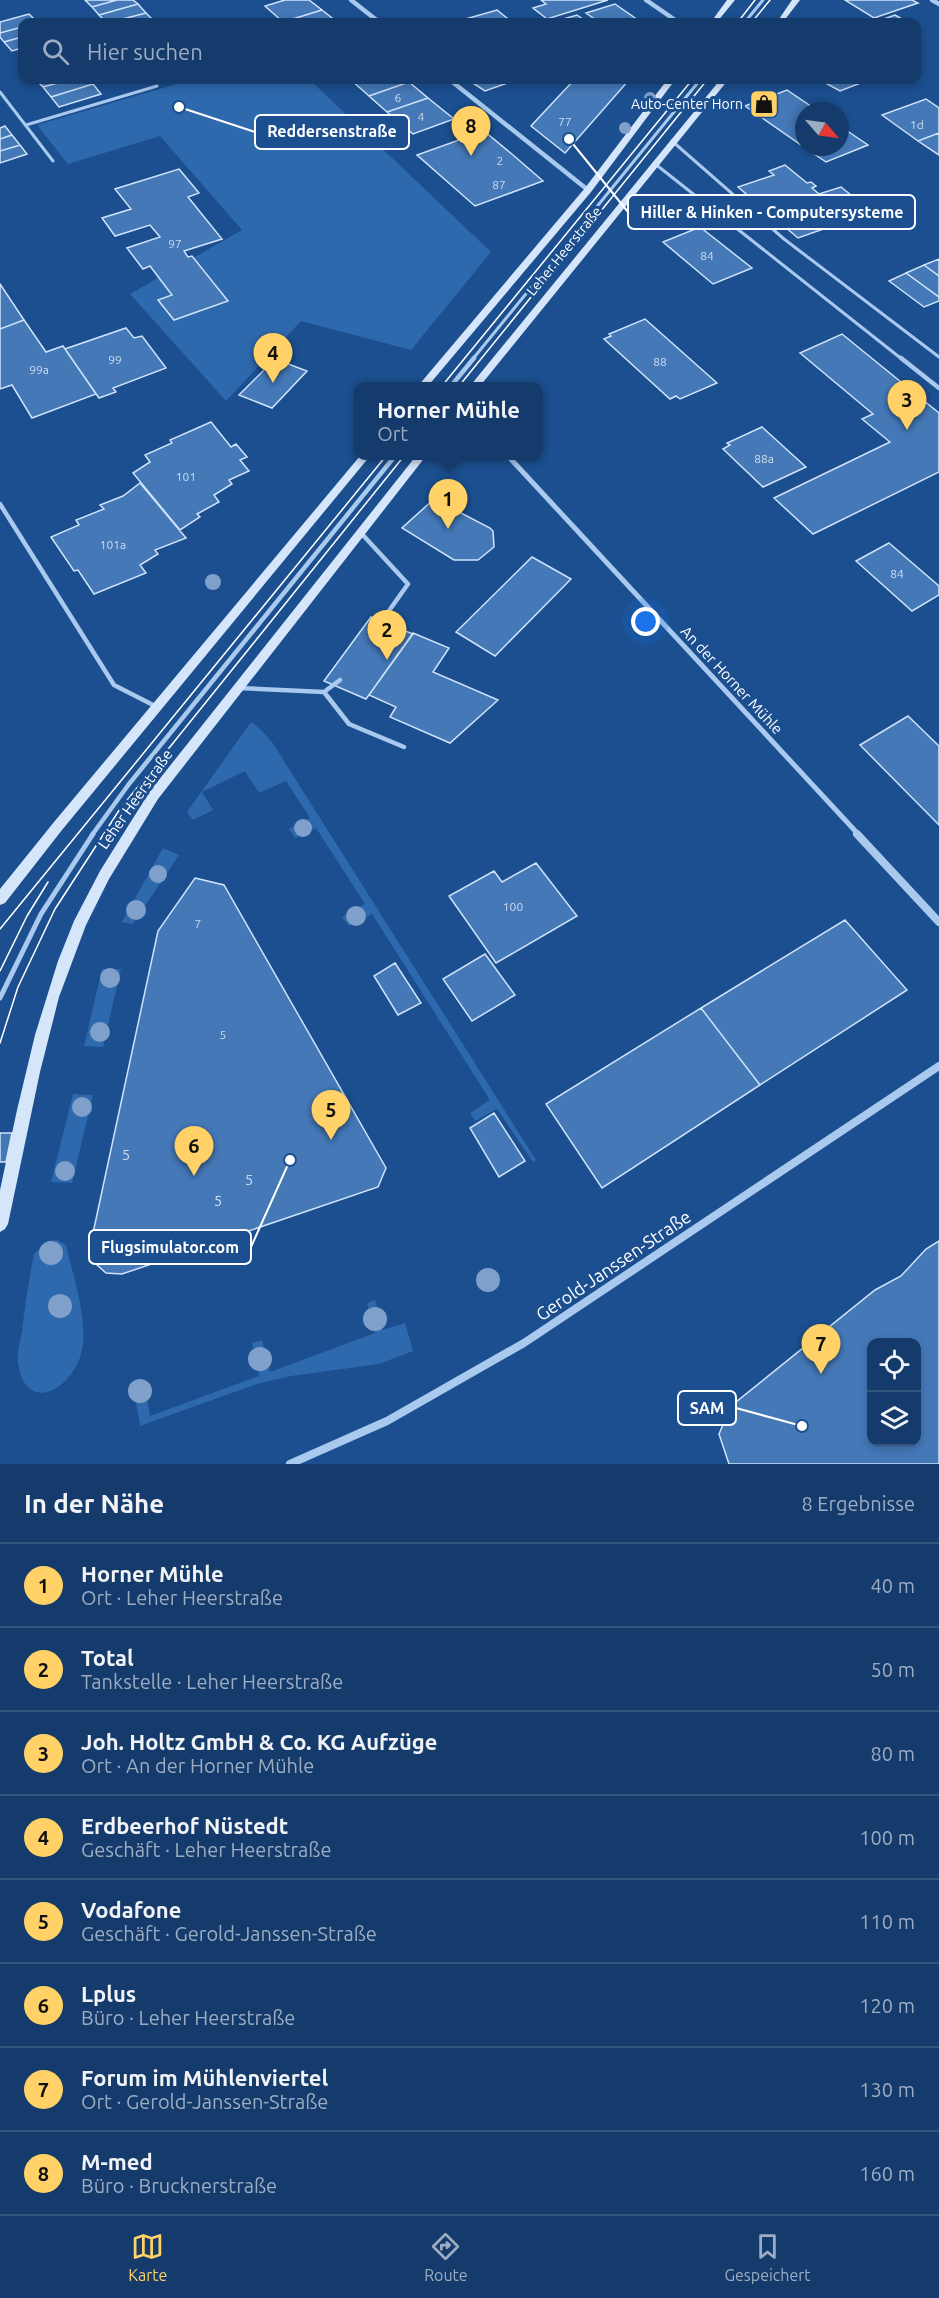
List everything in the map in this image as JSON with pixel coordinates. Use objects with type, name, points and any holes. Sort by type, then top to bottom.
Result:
[{"type":"main road","points":[[717,18],[731,0]]},
{"type":"main road","points":[[783,18],[796,0]]},
{"type":"main road","name":"Leher Heerstraße","points":[[427,382],[588,190],[668,84]]},
{"type":"main road","name":"Leher Heerstraße","points":[[479,382],[654,163],[721,84]]},
{"type":"main road","points":[[0,899],[362,460]]},
{"type":"main road","name":"Leher Heerstraße","points":[[0,1224],[44,1029],[79,926],[111,861],[135,823],[417,460]]},
{"type":"street","points":[[351,0],[374,18]]},
{"type":"street","points":[[646,0],[672,18]]},
{"type":"street","points":[[932,0],[939,4]]},
{"type":"street","points":[[455,84],[588,190]]},
{"type":"street","name":"An der Horner Mühle","points":[[512,460],[939,922]]},
{"type":"street","name":"Gerold-Janssen-Straße","points":[[290,1464],[346,1443],[460,1383],[559,1322],[939,1066]]},
{"type":"lane","points":[[748,18],[763,0]]},
{"type":"lane","points":[[455,382],[697,84]]},
{"type":"lane","points":[[26,124],[157,86]]},
{"type":"lane","points":[[0,92],[53,161]]},
{"type":"lane","points":[[672,141],[784,239],[939,357]]},
{"type":"lane","points":[[654,163],[939,388]]},
{"type":"lane","points":[[0,998],[44,907],[87,840],[129,784],[392,460]]},
{"type":"lane","points":[[0,504],[114,685],[157,707]]},
{"type":"lane","points":[[361,533],[408,584],[386,615]]},
{"type":"lane","points":[[238,688],[324,692],[340,680]]},
{"type":"lane","points":[[324,692],[349,724],[404,747]]},
{"type":"shaded area","points":[[176,84],[314,84],[491,252],[411,350],[301,321],[226,401],[130,294],[242,230],[160,136],[68,164],[37,125]]},
{"type":"shaded area","points":[[251,722],[272,742],[536,1160],[533,1162],[497,1109],[475,1121],[470,1113],[490,1100],[372,914],[349,926],[342,917],[365,904],[316,828],[295,838],[289,829],[310,818],[286,781],[259,793],[245,771],[202,792],[213,810],[193,820],[187,812]]},
{"type":"shaded area","points":[[163,848],[179,855],[133,924],[122,922]]},
{"type":"shaded area","points":[[102,969],[121,969],[103,1047],[84,1046]]},
{"type":"shaded area","points":[[73,1094],[93,1095],[72,1183],[51,1182]]},
{"type":"shaded area","points":[[57,1240],[66,1245],[81,1307],[83,1344],[72,1373],[63,1383],[52,1390],[41,1393],[31,1390],[23,1380],[18,1363],[18,1351],[34,1254],[48,1241]]},
{"type":"shaded area","points":[[375,1300],[383,1330],[405,1323],[413,1351],[379,1364],[291,1376],[257,1384],[140,1426],[133,1384],[144,1380],[150,1416],[259,1376],[252,1343],[262,1340],[270,1372],[375,1333],[367,1303]]},
{"type":"building","points":[[85,0],[117,0],[92,7]]},
{"type":"building","points":[[117,0],[133,0],[138,4],[99,15],[92,7]]},
{"type":"building","points":[[285,0],[309,0],[322,10],[296,18],[278,18],[265,6]]},
{"type":"building","points":[[541,0],[608,0],[550,18],[546,18],[533,8],[546,4]]},
{"type":"building","points":[[845,0],[912,0],[918,3],[874,18]]},
{"type":"building","points":[[138,4],[146,13],[127,18],[102,18],[99,15]]},
{"type":"building","points":[[615,4],[635,18],[593,18],[586,13]]},
{"type":"building","points":[[322,10],[332,18],[296,18]]},
{"type":"building","points":[[497,10],[507,18],[469,18]]},
{"type":"building","points":[[146,13],[151,18],[127,18]]},
{"type":"building","points":[[29,14],[33,18],[18,18],[18,28],[0,33],[0,22]]},
{"type":"building","points":[[18,28],[18,38],[4,42],[0,33]]},
{"type":"building","points":[[18,38],[18,49],[12,51],[4,42]]},
{"type":"building","points":[[54,84],[93,84],[51,97],[43,87]]},
{"type":"building","points":[[93,84],[101,94],[59,107],[51,97]]},
{"type":"building","points":[[356,84],[403,84],[369,96]]},
{"type":"building","points":[[403,84],[411,84],[428,98],[387,112],[369,96]]},
{"type":"building","points":[[474,84],[505,84],[485,91]]},
{"type":"building","points":[[570,84],[625,84],[565,153],[531,126]]},
{"type":"building","points":[[827,84],[858,84],[840,91]]},
{"type":"building","points":[[787,90],[805,102],[795,102],[795,141],[745,106]]},
{"type":"building","points":[[428,98],[454,119],[413,134],[387,112]]},
{"type":"building","points":[[926,99],[939,108],[939,133],[918,141],[882,115]]},
{"type":"building","points":[[5,126],[12,135],[0,139],[0,128]]},
{"type":"building","points":[[484,131],[543,181],[475,206],[417,155]]},
{"type":"building","points":[[849,132],[868,145],[849,153]]},
{"type":"building","points":[[939,133],[939,155],[918,141]]},
{"type":"building","points":[[12,135],[20,145],[0,151],[0,139]]},
{"type":"building","points":[[20,145],[27,154],[0,163],[0,151]]},
{"type":"building","points":[[817,156],[841,156],[826,162]]},
{"type":"building","points":[[785,165],[807,183],[811,182],[816,186],[812,188],[819,194],[841,187],[872,212],[798,238],[738,187],[774,175],[769,171]]},
{"type":"building","points":[[179,169],[199,193],[188,197],[222,239],[184,251],[188,257],[192,256],[228,301],[174,320],[158,300],[172,295],[150,266],[143,269],[127,248],[160,237],[150,225],[115,236],[102,218],[131,209],[115,189]]},
{"type":"building","points":[[700,227],[752,268],[713,284],[663,242]]},
{"type":"building","points":[[939,259],[939,276],[924,265]]},
{"type":"building","points":[[924,265],[939,276],[939,297],[906,273]]},
{"type":"building","points":[[906,273],[939,297],[939,301],[924,307],[889,281]]},
{"type":"building","points":[[0,284],[24,320],[0,329]]},
{"type":"building","points":[[645,319],[717,383],[680,399],[676,396],[670,399],[604,339],[611,336],[609,334]]},
{"type":"building","points":[[24,320],[46,352],[63,346],[96,394],[32,418],[12,385],[0,389],[0,329]]},
{"type":"building","points":[[126,328],[134,338],[142,336],[166,368],[113,388],[116,392],[99,398],[65,349]]},
{"type":"building","points":[[842,334],[939,413],[939,472],[813,534],[774,498],[890,442],[862,419],[873,414],[800,353]]},
{"type":"building","points":[[275,359],[307,371],[272,408],[239,395]]},
{"type":"building","points":[[211,422],[231,447],[236,444],[247,457],[240,460],[249,471],[229,480],[232,484],[214,495],[219,502],[197,514],[200,517],[180,530],[133,473],[150,462],[145,455],[172,443],[170,440]]},
{"type":"building","points":[[762,427],[806,467],[763,487],[723,449],[730,445],[727,443]]},
{"type":"building","points":[[140,483],[186,538],[155,550],[158,554],[140,565],[146,573],[94,594],[78,570],[74,571],[51,537],[79,525],[76,520],[104,509],[100,505],[123,496]]},
{"type":"building","points":[[434,499],[490,528],[493,531],[494,547],[478,560],[454,560],[402,528]]},
{"type":"building","points":[[889,543],[939,586],[939,595],[912,611],[856,561]]},
{"type":"building","points":[[532,557],[571,579],[495,656],[456,632]]},
{"type":"building","points":[[371,617],[413,634],[366,699],[324,681]]},
{"type":"building","points":[[413,633],[449,648],[433,672],[498,700],[450,743],[390,717],[396,707],[369,695]]},
{"type":"building","points":[[908,716],[939,746],[939,825],[860,745]]},
{"type":"building","points":[[536,863],[577,916],[496,963],[449,896],[494,871],[502,882]]},
{"type":"building","points":[[195,878],[224,885],[386,1168],[378,1187],[122,1274],[106,1273],[96,1264],[90,1247],[158,931]]},
{"type":"building","points":[[845,920],[907,990],[760,1085],[701,1008]]},
{"type":"building","points":[[485,954],[515,995],[472,1021],[443,979]]},
{"type":"building","points":[[395,963],[421,1003],[398,1015],[374,976]]},
{"type":"building","points":[[701,1008],[760,1085],[602,1188],[546,1104]]},
{"type":"building","points":[[494,1113],[525,1161],[499,1177],[470,1128]]},
{"type":"building","points":[[0,1133],[12,1133],[6,1162],[0,1162]]},
{"type":"building","points":[[939,1241],[939,1464],[729,1464],[719,1434],[731,1406],[875,1290],[901,1276],[926,1249]]},
{"type":"tram line","points":[[741,18],[755,0]]},
{"type":"tram line","points":[[755,18],[770,0]]},
{"type":"tram line","points":[[445,382],[689,84]]},
{"type":"tram line","points":[[462,382],[704,84]]},
{"type":"tram line","points":[[0,929],[383,460]]},
{"type":"tram line","points":[[0,1043],[18,987],[55,909],[120,809],[401,460]]},
{"type":"tram line","points":[[0,971],[27,916],[48,882]]},
{"type":"place","name":"Auto-Center Horn","points":[[764,104]]},
{"type":"place","name":"Reddersenstraße","points":[[179,107]]},
{"type":"place","name":"Hiller & Hinken - Computersysteme","points":[[569,139]]},
{"type":"place","name":"M-med","points":[[471,156]]},
{"type":"place","name":"Erdbeerhof Nüstedt","points":[[273,383]]},
{"type":"place","name":"Joh. Holtz GmbH & Co. KG Aufzüge","points":[[907,430]]},
{"type":"place","name":"Horner Mühle","points":[[448,529]]},
{"type":"place","name":"Total","points":[[387,660]]},
{"type":"place","name":"Vodafone","points":[[331,1140]]},
{"type":"place","name":"Flugsimulator.com","points":[[290,1160]]},
{"type":"place","name":"Lplus","points":[[194,1176]]},
{"type":"place","name":"Forum im Mühlenviertel","points":[[821,1374]]},
{"type":"place","name":"SAM","points":[[802,1426]]}]
